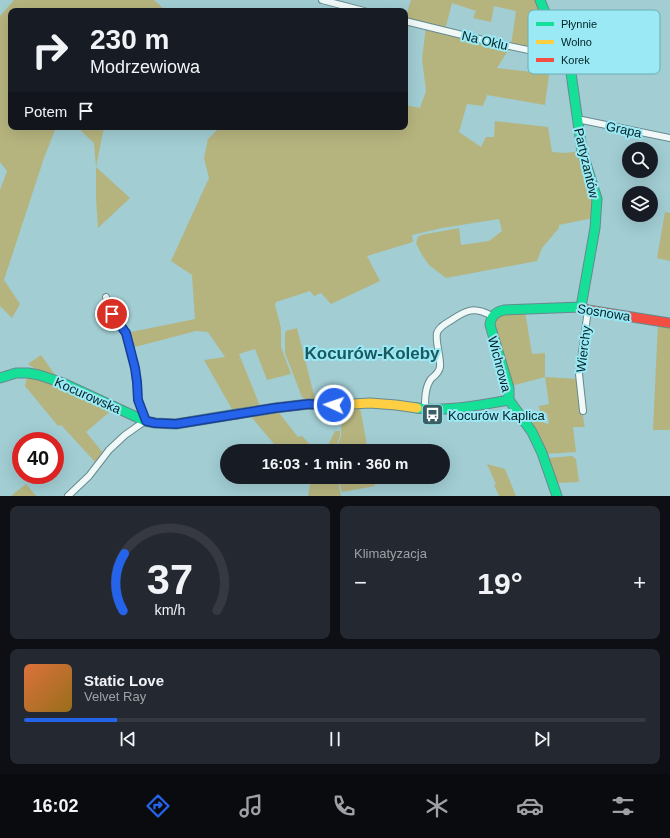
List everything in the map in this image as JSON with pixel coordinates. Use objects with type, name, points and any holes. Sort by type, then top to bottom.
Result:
[{"type":"street","points":[[322,0],[353,8]]},
{"type":"street","name":"Partyzantów","points":[[540,0],[544,10]]},
{"type":"street","name":"Na Oklu","points":[[408,22],[528,50]]},
{"type":"street","name":"Partyzantów","points":[[571,74],[582,151],[596,197],[597,206],[585,309]]},
{"type":"street","name":"Grapa","points":[[577,119],[670,138]]},
{"type":"street","points":[[68,496],[89,476],[108,450],[125,435],[146,421],[138,400],[135,368],[126,333],[112,314],[106,297]]},
{"type":"street","name":"Sosnowa","points":[[492,316],[497,311],[504,310],[585,309],[670,323]]},
{"type":"street","name":"Wierchy","points":[[584,411],[579,374],[585,309]]},
{"type":"street","points":[[425,408],[428,385],[431,379],[436,375],[440,366],[436,335],[438,330],[464,312],[470,310],[487,313],[492,316]]},
{"type":"street","name":"Wichrowa","points":[[492,316],[490,325],[509,388],[509,400],[532,432],[542,453],[557,496]]},
{"type":"street","name":"Kocurowska","points":[[0,378],[28,373],[49,378],[146,421],[176,424],[309,404],[334,405],[370,403],[442,409],[509,400]]},
{"type":"shaded area","points":[[14,0],[154,0],[163,8],[8,8],[8,130],[55,130],[44,158],[4,280],[20,304],[12,318],[0,306],[0,190],[7,171],[0,162],[0,16]]},
{"type":"shaded area","points":[[411,0],[540,0],[544,10],[528,10],[528,50],[511,46],[497,68],[528,72],[528,74],[549,74],[545,105],[487,95],[483,106],[467,104],[459,132],[481,147],[486,137],[494,137],[495,121],[548,127],[552,152],[565,153],[582,151],[594,195],[593,218],[559,225],[559,228],[542,248],[537,261],[446,278],[429,265],[422,255],[416,243],[418,237],[421,235],[459,228],[461,245],[489,241],[502,231],[499,219],[442,228],[412,235],[413,242],[367,256],[380,281],[331,304],[321,293],[314,296],[310,291],[276,302],[275,305],[281,328],[281,347],[291,374],[267,380],[255,349],[239,354],[260,406],[233,411],[204,360],[225,357],[208,332],[196,331],[131,348],[126,333],[195,319],[192,275],[171,261],[209,178],[204,158],[208,139],[217,130],[408,130],[408,106],[420,108],[426,91],[422,59],[426,26],[408,20],[408,10]],"holes":[[[452,3],[476,11],[473,18],[491,22],[494,6],[516,11],[511,46],[445,30]]]},
{"type":"shaded area","points":[[80,130],[103,130],[96,167],[94,143]]},
{"type":"shaded area","points":[[96,167],[130,198],[98,228],[96,198]]},
{"type":"shaded area","points":[[665,212],[670,213],[670,261],[657,258]]},
{"type":"shaded area","points":[[525,311],[532,354],[545,353],[545,377],[511,386],[492,324],[497,315]]},
{"type":"shaded area","points":[[658,323],[670,324],[670,430],[653,430]]},
{"type":"shaded area","points":[[297,328],[315,399],[306,400],[302,397],[285,353],[285,333],[286,331]]},
{"type":"shaded area","points":[[41,355],[58,379],[38,371],[28,364]]},
{"type":"shaded area","points":[[27,376],[56,383],[113,409],[86,432],[104,454],[96,463],[61,425],[58,426],[25,386]]},
{"type":"shaded area","points":[[545,377],[579,379],[585,427],[573,427],[576,452],[544,454],[530,424],[538,421],[547,424],[549,423],[547,413],[540,411],[539,406],[549,404]]},
{"type":"shaded area","points":[[360,407],[367,444],[338,444],[341,437],[342,408]]},
{"type":"shaded area","points":[[276,409],[298,437],[302,436],[309,444],[274,444],[248,413]]},
{"type":"shaded area","points":[[335,431],[340,431],[337,444],[328,444]]},
{"type":"shaded area","points":[[572,456],[576,459],[579,482],[555,483],[548,458]]},
{"type":"shaded area","points":[[487,464],[505,469],[516,496],[499,496],[494,485],[496,484]]},
{"type":"shaded area","points":[[26,484],[36,496],[11,496]]},
{"type":"shaded area","points":[[338,484],[341,496],[308,496],[310,485]]},
{"type":"shaded area","points":[[340,484],[375,484],[375,486],[342,492]]},
{"type":"traffic: fast","points":[[540,0],[544,10]]},
{"type":"traffic: fast","points":[[571,74],[582,151],[597,199],[595,228],[581,307]]},
{"type":"traffic: fast","points":[[557,496],[542,453],[532,432],[509,400],[509,388],[490,325],[491,319],[494,315],[504,310],[583,308]]},
{"type":"traffic: fast","points":[[0,378],[16,373],[39,375],[63,383],[145,421],[155,423],[176,424],[237,414]]},
{"type":"traffic: fast","points":[[417,408],[451,409],[509,400]]},
{"type":"traffic: slow","points":[[237,414],[309,404],[334,405],[370,403],[417,408]]},
{"type":"traffic: jam","points":[[583,308],[670,323]]},
{"type":"place","name":"Kocurów Kaplica","points":[[432,415]]},
{"type":"district","name":"Kocurów-Koleby","points":[[372,353]]},
{"type":"route","points":[[112,314],[126,333],[135,368],[138,400],[146,421],[176,424],[275,408],[309,404],[334,405]]}]
